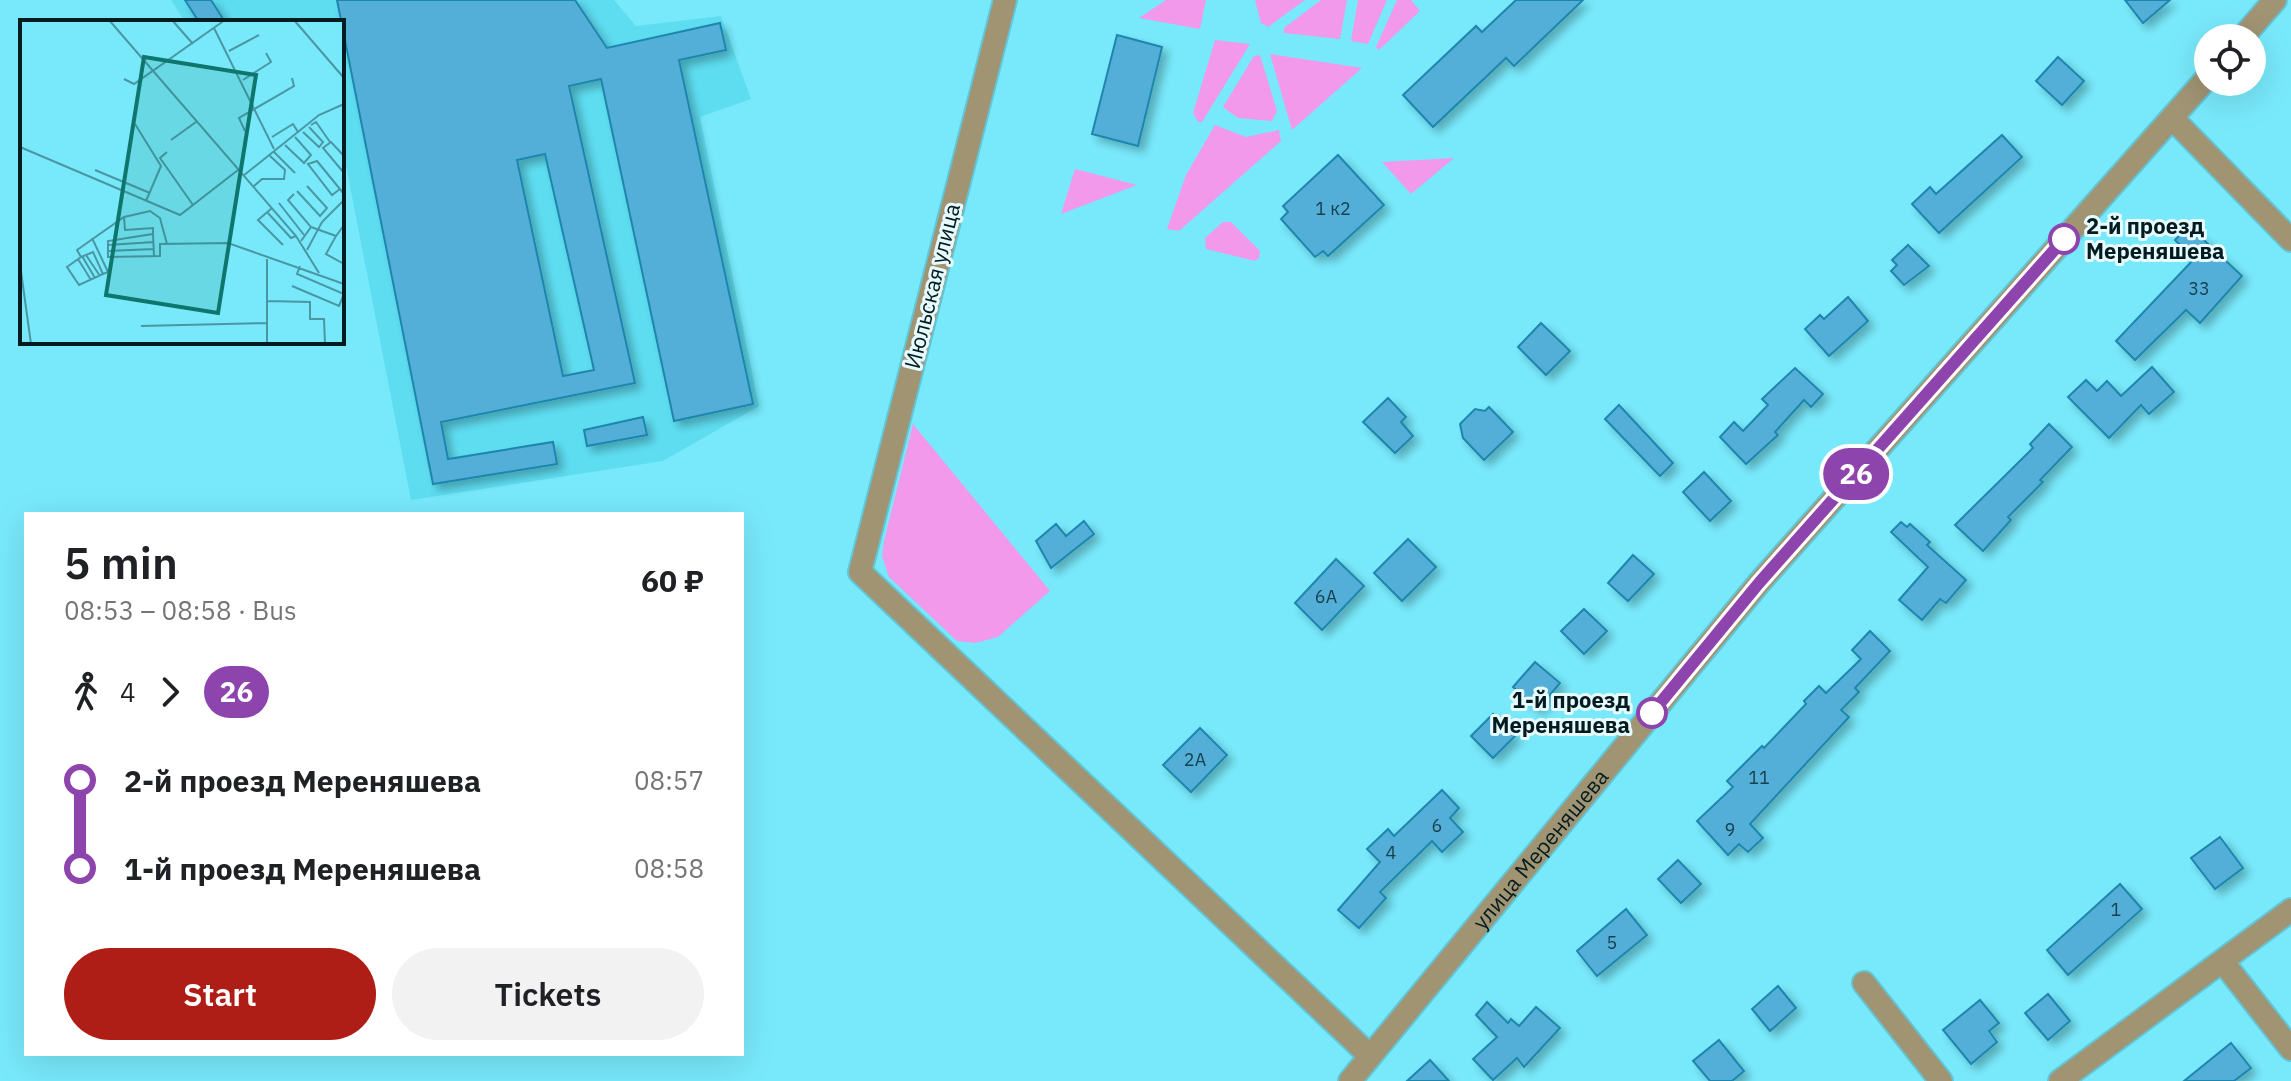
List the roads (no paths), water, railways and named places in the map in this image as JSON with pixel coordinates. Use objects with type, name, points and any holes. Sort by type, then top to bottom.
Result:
[{"type":"street","name":"Июльская улица","points":[[1005,0],[860,572],[1370,1056]]},
{"type":"street","points":[[2254,24],[2275,0]]},
{"type":"street","name":"улица Мереняшева","points":[[1350,1081],[1759,583],[2194,93]]},
{"type":"street","points":[[2172,118],[2291,240]]},
{"type":"street","points":[[2060,1081],[2291,910]]},
{"type":"street","points":[[2223,962],[2291,1049]]},
{"type":"street","points":[[1864,983],[1941,1081]]},
{"type":"place","name":"2-й проезд Мереняшева","points":[[2064,239]]},
{"type":"place","name":"1-й проезд Мереняшева","points":[[1652,713]]}]
